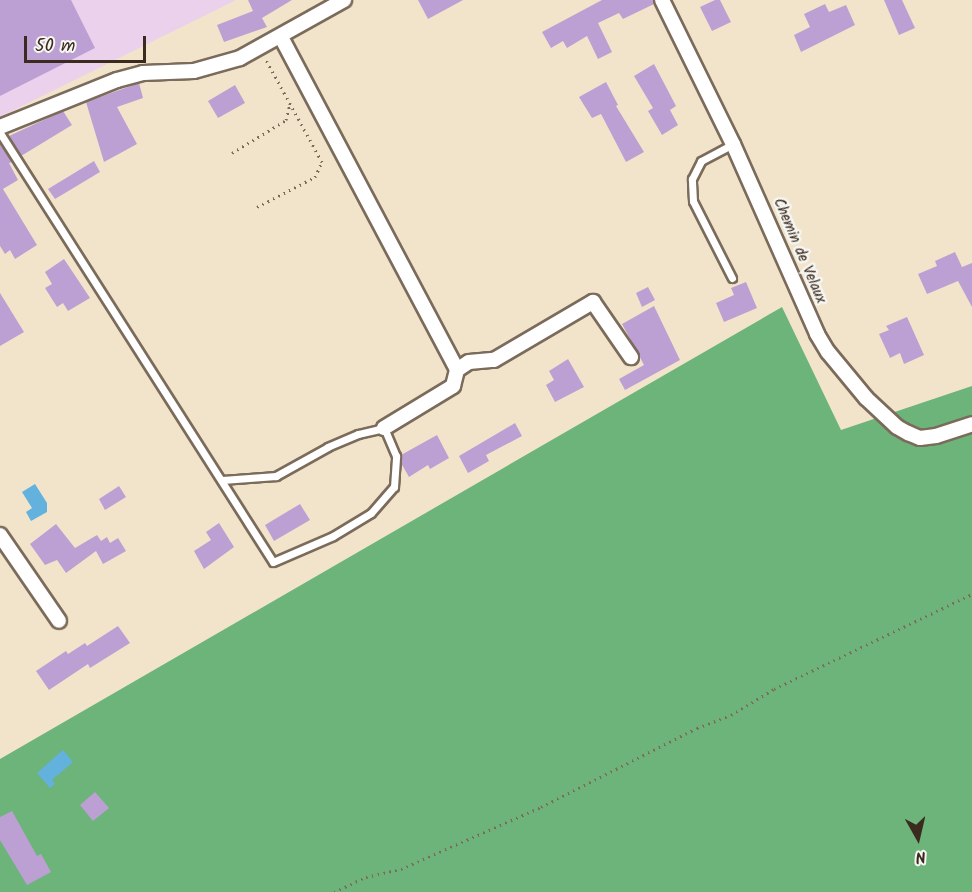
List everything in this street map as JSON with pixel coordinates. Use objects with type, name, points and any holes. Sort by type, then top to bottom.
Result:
[{"type":"street","points":[[0,128],[117,80],[143,73],[194,70],[215,66],[259,49],[344,0]]},
{"type":"street","name":"Chemin de Velaux","points":[[662,0],[733,144],[817,334],[828,352],[866,398],[897,427],[920,438],[947,433],[972,424]]},
{"type":"street","points":[[281,37],[457,370],[453,386],[384,428]]},
{"type":"street","points":[[457,370],[469,362],[494,360],[593,302],[631,357]]},
{"type":"street","points":[[0,535],[59,621]]},
{"type":"lane","points":[[0,133],[273,562],[333,536],[371,513],[394,486],[396,456],[384,428],[358,434],[327,447],[276,476],[222,480]]},
{"type":"lane","points":[[732,278],[693,201],[692,179],[701,161],[733,144]]},
{"type":"path","points":[[257,207],[315,177],[322,162],[259,49]]},
{"type":"path","points":[[232,153],[286,120],[290,102]]},
{"type":"path","points":[[334,892],[366,877],[401,869],[541,807],[972,594]]},
{"type":"shaded area","points":[[0,0],[236,0],[0,117]]},
{"type":"green space","points":[[782,307],[841,430],[972,386],[972,892],[0,892],[0,759]]},
{"type":"water","points":[[35,484],[47,503],[47,512],[31,521],[26,512],[32,508],[22,492]]},
{"type":"water","points":[[63,750],[73,762],[52,780],[55,784],[50,788],[37,773]]},
{"type":"building","points":[[0,0],[71,0],[95,48],[0,96]]},
{"type":"building","points":[[248,0],[292,0],[262,18],[267,27],[224,42],[217,25],[253,11]]},
{"type":"building","points":[[418,0],[463,0],[428,19]]},
{"type":"building","points":[[602,0],[653,0],[654,4],[623,19],[619,13],[598,23],[612,52],[598,59],[587,36],[567,48],[563,41],[551,48],[542,32]]},
{"type":"building","points":[[720,0],[731,22],[712,31],[700,7]]},
{"type":"building","points":[[884,0],[902,0],[915,28],[899,35]]},
{"type":"building","points":[[825,4],[829,12],[846,5],[855,25],[801,52],[794,35],[810,27],[804,14]]},
{"type":"building","points":[[654,64],[676,106],[670,110],[678,125],[662,135],[648,111],[653,108],[634,76]]},
{"type":"building","points":[[606,82],[618,105],[616,106],[644,152],[626,162],[601,114],[592,118],[579,97]]},
{"type":"building","points":[[139,83],[143,98],[117,107],[137,144],[104,162],[86,102]]},
{"type":"building","points":[[235,85],[245,103],[218,118],[208,101]]},
{"type":"building","points":[[63,111],[72,125],[21,156],[9,136]]},
{"type":"building","points":[[0,143],[12,162],[9,163],[18,180],[3,189],[37,245],[15,259],[10,250],[5,254],[0,246]]},
{"type":"building","points":[[94,161],[100,172],[55,199],[48,189]]},
{"type":"building","points":[[955,252],[962,267],[972,263],[972,307],[958,281],[927,294],[918,274],[937,266],[935,261]]},
{"type":"building","points":[[64,259],[90,298],[68,311],[63,303],[57,307],[45,288],[52,284],[45,272]]},
{"type":"building","points":[[746,282],[757,308],[724,322],[716,303],[734,295],[731,288]]},
{"type":"building","points":[[648,287],[655,300],[642,307],[636,293]]},
{"type":"building","points":[[0,293],[24,332],[0,346]]},
{"type":"building","points":[[654,306],[680,360],[625,390],[619,379],[644,365],[622,324]]},
{"type":"building","points":[[907,317],[924,355],[904,364],[900,353],[890,358],[879,334],[889,330],[886,326]]},
{"type":"building","points":[[568,359],[584,387],[555,402],[546,385],[554,380],[549,371]]},
{"type":"building","points":[[515,423],[522,436],[486,455],[489,461],[468,473],[459,456]]},
{"type":"building","points":[[437,435],[449,458],[430,469],[428,465],[409,477],[401,463],[401,455]]},
{"type":"building","points":[[119,486],[126,497],[105,510],[99,499]]},
{"type":"building","points":[[300,504],[310,520],[274,541],[265,525]]},
{"type":"building","points":[[219,523],[234,547],[204,569],[194,551],[211,540],[206,532]]},
{"type":"building","points":[[56,524],[75,548],[97,535],[101,541],[107,537],[110,543],[118,538],[126,551],[103,564],[96,551],[66,573],[57,560],[45,565],[30,544]]},
{"type":"building","points":[[118,626],[130,643],[90,668],[88,664],[49,690],[36,671],[66,651],[68,654],[85,643],[87,646]]},
{"type":"building","points":[[95,792],[109,808],[93,821],[80,805]]},
{"type":"building","points":[[12,811],[37,856],[41,854],[51,872],[27,885],[0,840],[0,817]]}]
